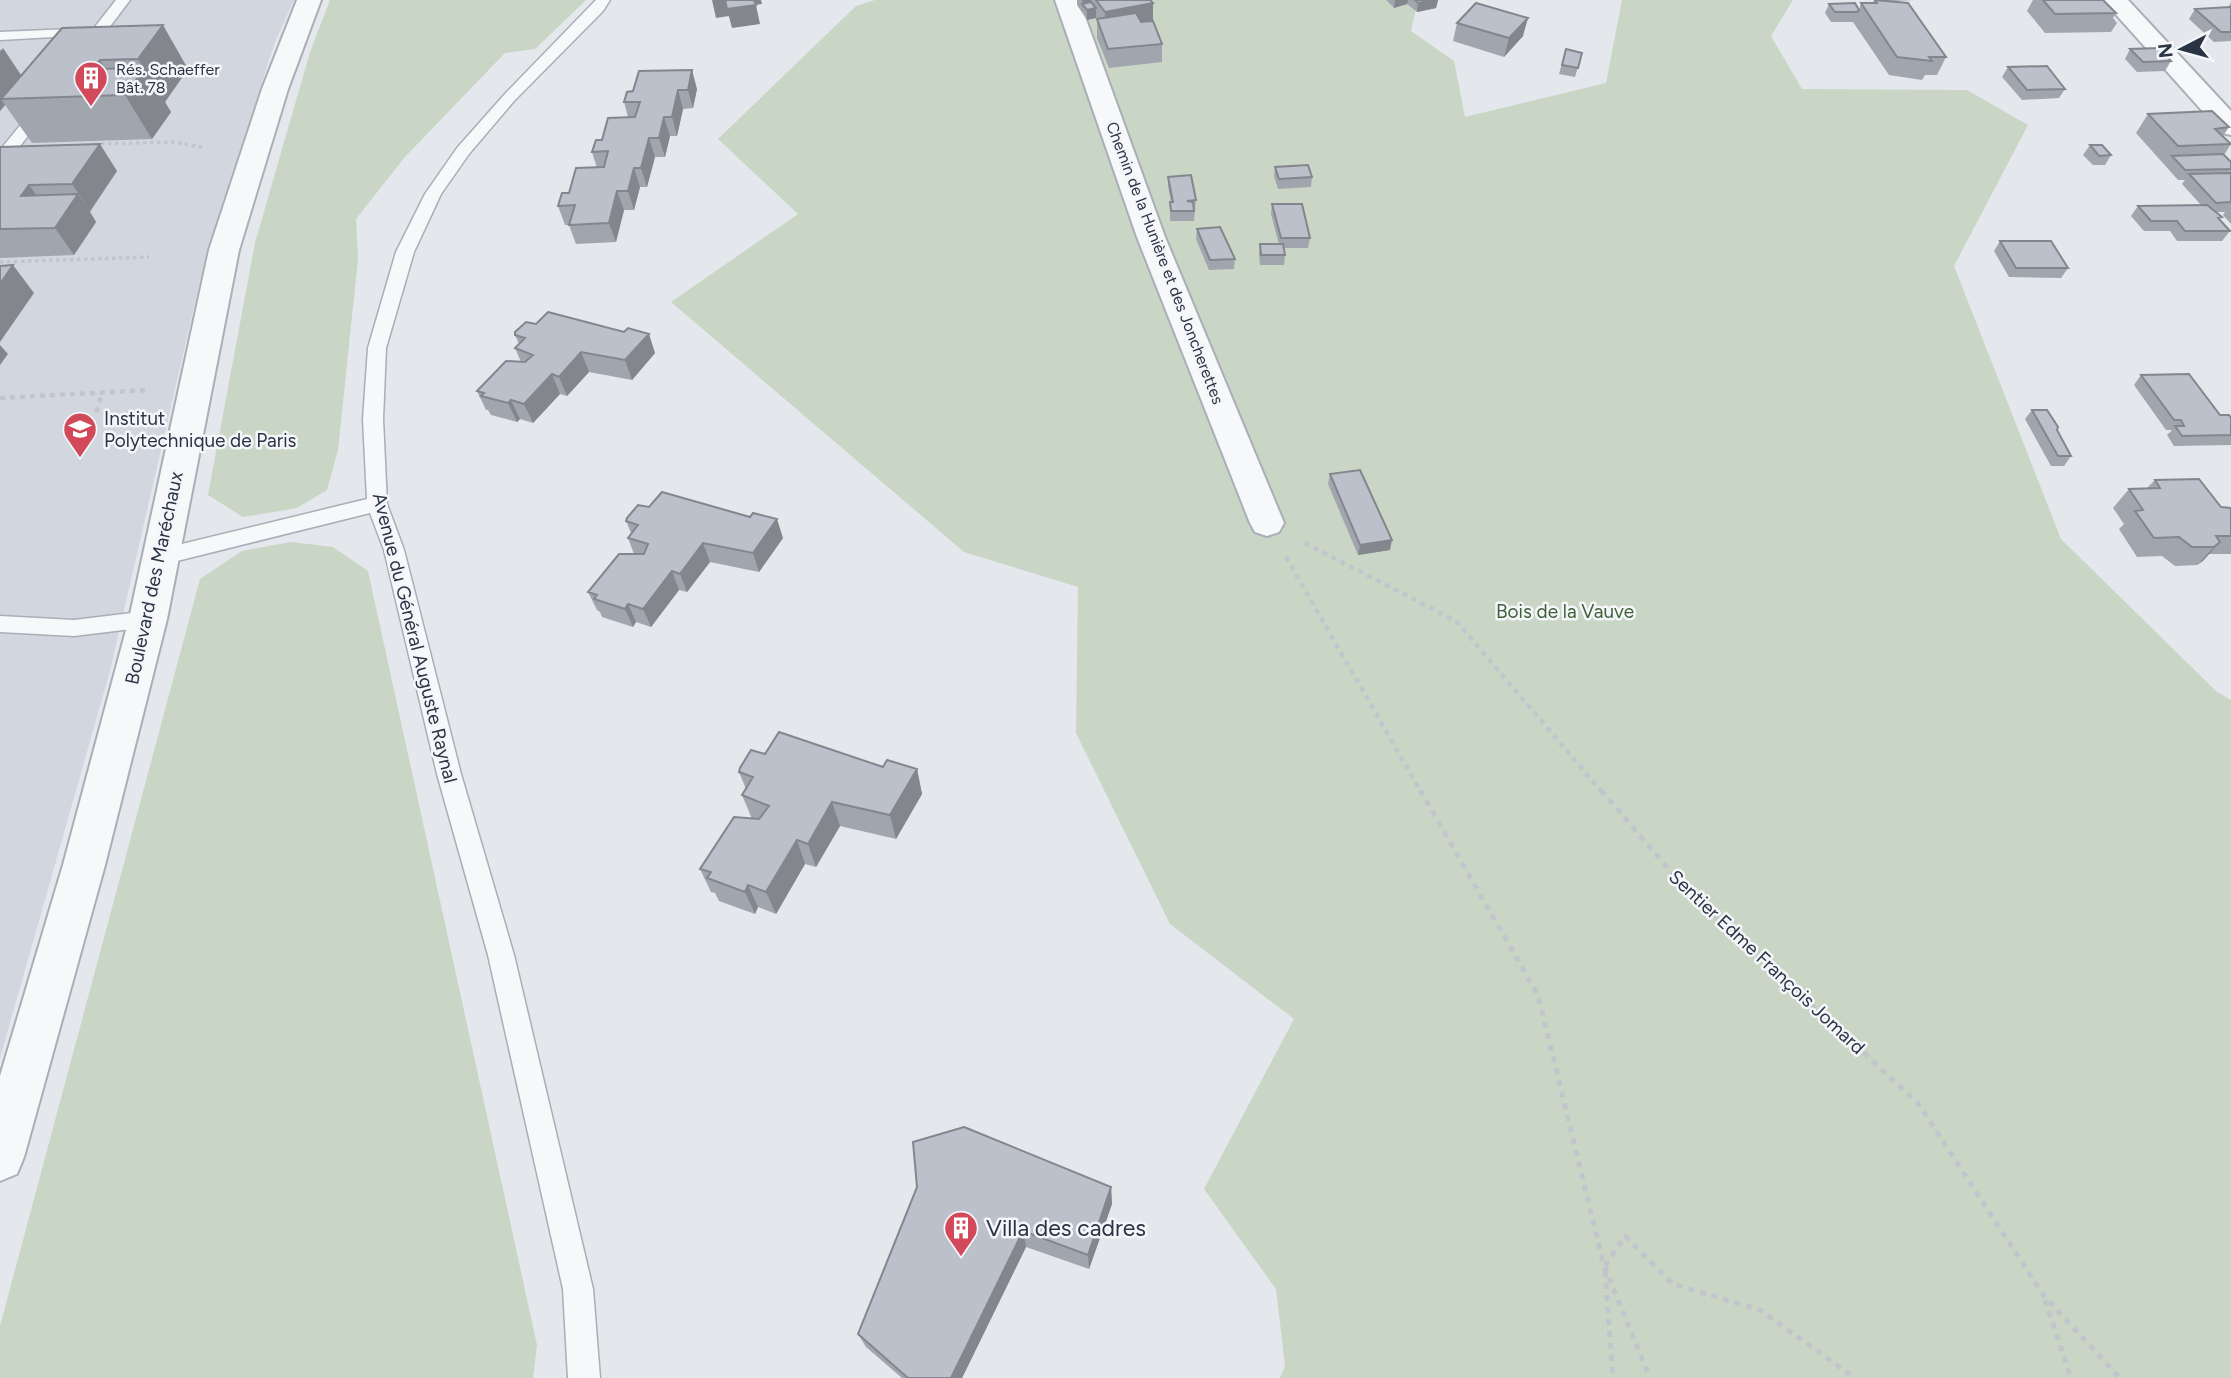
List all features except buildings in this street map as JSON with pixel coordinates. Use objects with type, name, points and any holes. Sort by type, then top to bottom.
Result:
[{"type":"street","name":"Boulevard des Maréchaux","points":[[0,1157],[84,865],[148,619],[194,386],[225,250],[275,89],[309,0]]},
{"type":"street","name":"Chemin de la Hunière et des Joncherettes","points":[[1067,0],[1151,237],[1267,523]]},
{"type":"street","points":[[2115,0],[2231,127]]},
{"type":"lane","points":[[76,62],[123,0]]},
{"type":"lane","name":"Avenue du Général Auguste Raynal","points":[[584,1378],[578,1289],[501,955],[449,774],[394,550],[377,504],[373,419],[377,348],[405,252],[433,194],[463,151],[509,98],[598,9],[603,0]]},
{"type":"lane","points":[[0,36],[100,30]]},
{"type":"lane","points":[[0,161],[53,94]]},
{"type":"lane","points":[[161,557],[377,504]]},
{"type":"lane","points":[[0,624],[74,628],[148,619]]},
{"type":"path","points":[[94,144],[175,142],[205,148]]},
{"type":"path","points":[[0,262],[149,257]]},
{"type":"path","points":[[0,398],[102,394],[194,386]]},
{"type":"path","points":[[96,412],[102,394]]},
{"type":"path","points":[[1267,523],[1538,995],[1604,1266],[1650,1378]]},
{"type":"path","name":"Sentier Edme François Jomard","points":[[1267,523],[1456,621],[1682,885],[1918,1103],[2044,1296],[2120,1378]]},
{"type":"path","points":[[1613,1378],[1604,1266],[1625,1236],[1673,1284],[1760,1310],[1855,1378]]},
{"type":"path","points":[[2044,1296],[2071,1378]]},
{"type":"shaded area","name":"Institut Polytechnique de Paris","points":[[0,0],[294,0],[275,42],[208,246],[110,671],[0,1058]]},
{"type":"green space","points":[[330,0],[586,0],[535,49],[505,53],[404,158],[356,219],[358,259],[338,450],[327,490],[297,508],[243,517],[208,495],[255,243],[310,52]]},
{"type":"green space","name":"Bois de la Vauve","points":[[875,0],[1418,0],[1411,31],[1454,61],[1465,117],[1606,83],[1622,0],[1793,0],[1771,36],[1802,89],[1967,90],[2028,125],[1954,266],[2061,539],[2217,692],[2231,700],[2231,1378],[1280,1378],[1285,1366],[1276,1289],[1204,1189],[1294,1019],[1170,924],[1076,733],[1078,587],[964,552],[671,302],[798,214],[718,139],[856,6]]},
{"type":"green space","points":[[291,542],[333,547],[368,571],[537,1345],[533,1378],[0,1378],[0,1326],[200,579],[242,551]]},
{"type":"place","name":"Rés. Schaeffer Bât. 78","points":[[91,108]]},
{"type":"place","name":"Institut Polytechnique de Paris","points":[[80,459]]},
{"type":"place","name":"Villa des cadres","points":[[961,1258]]}]
